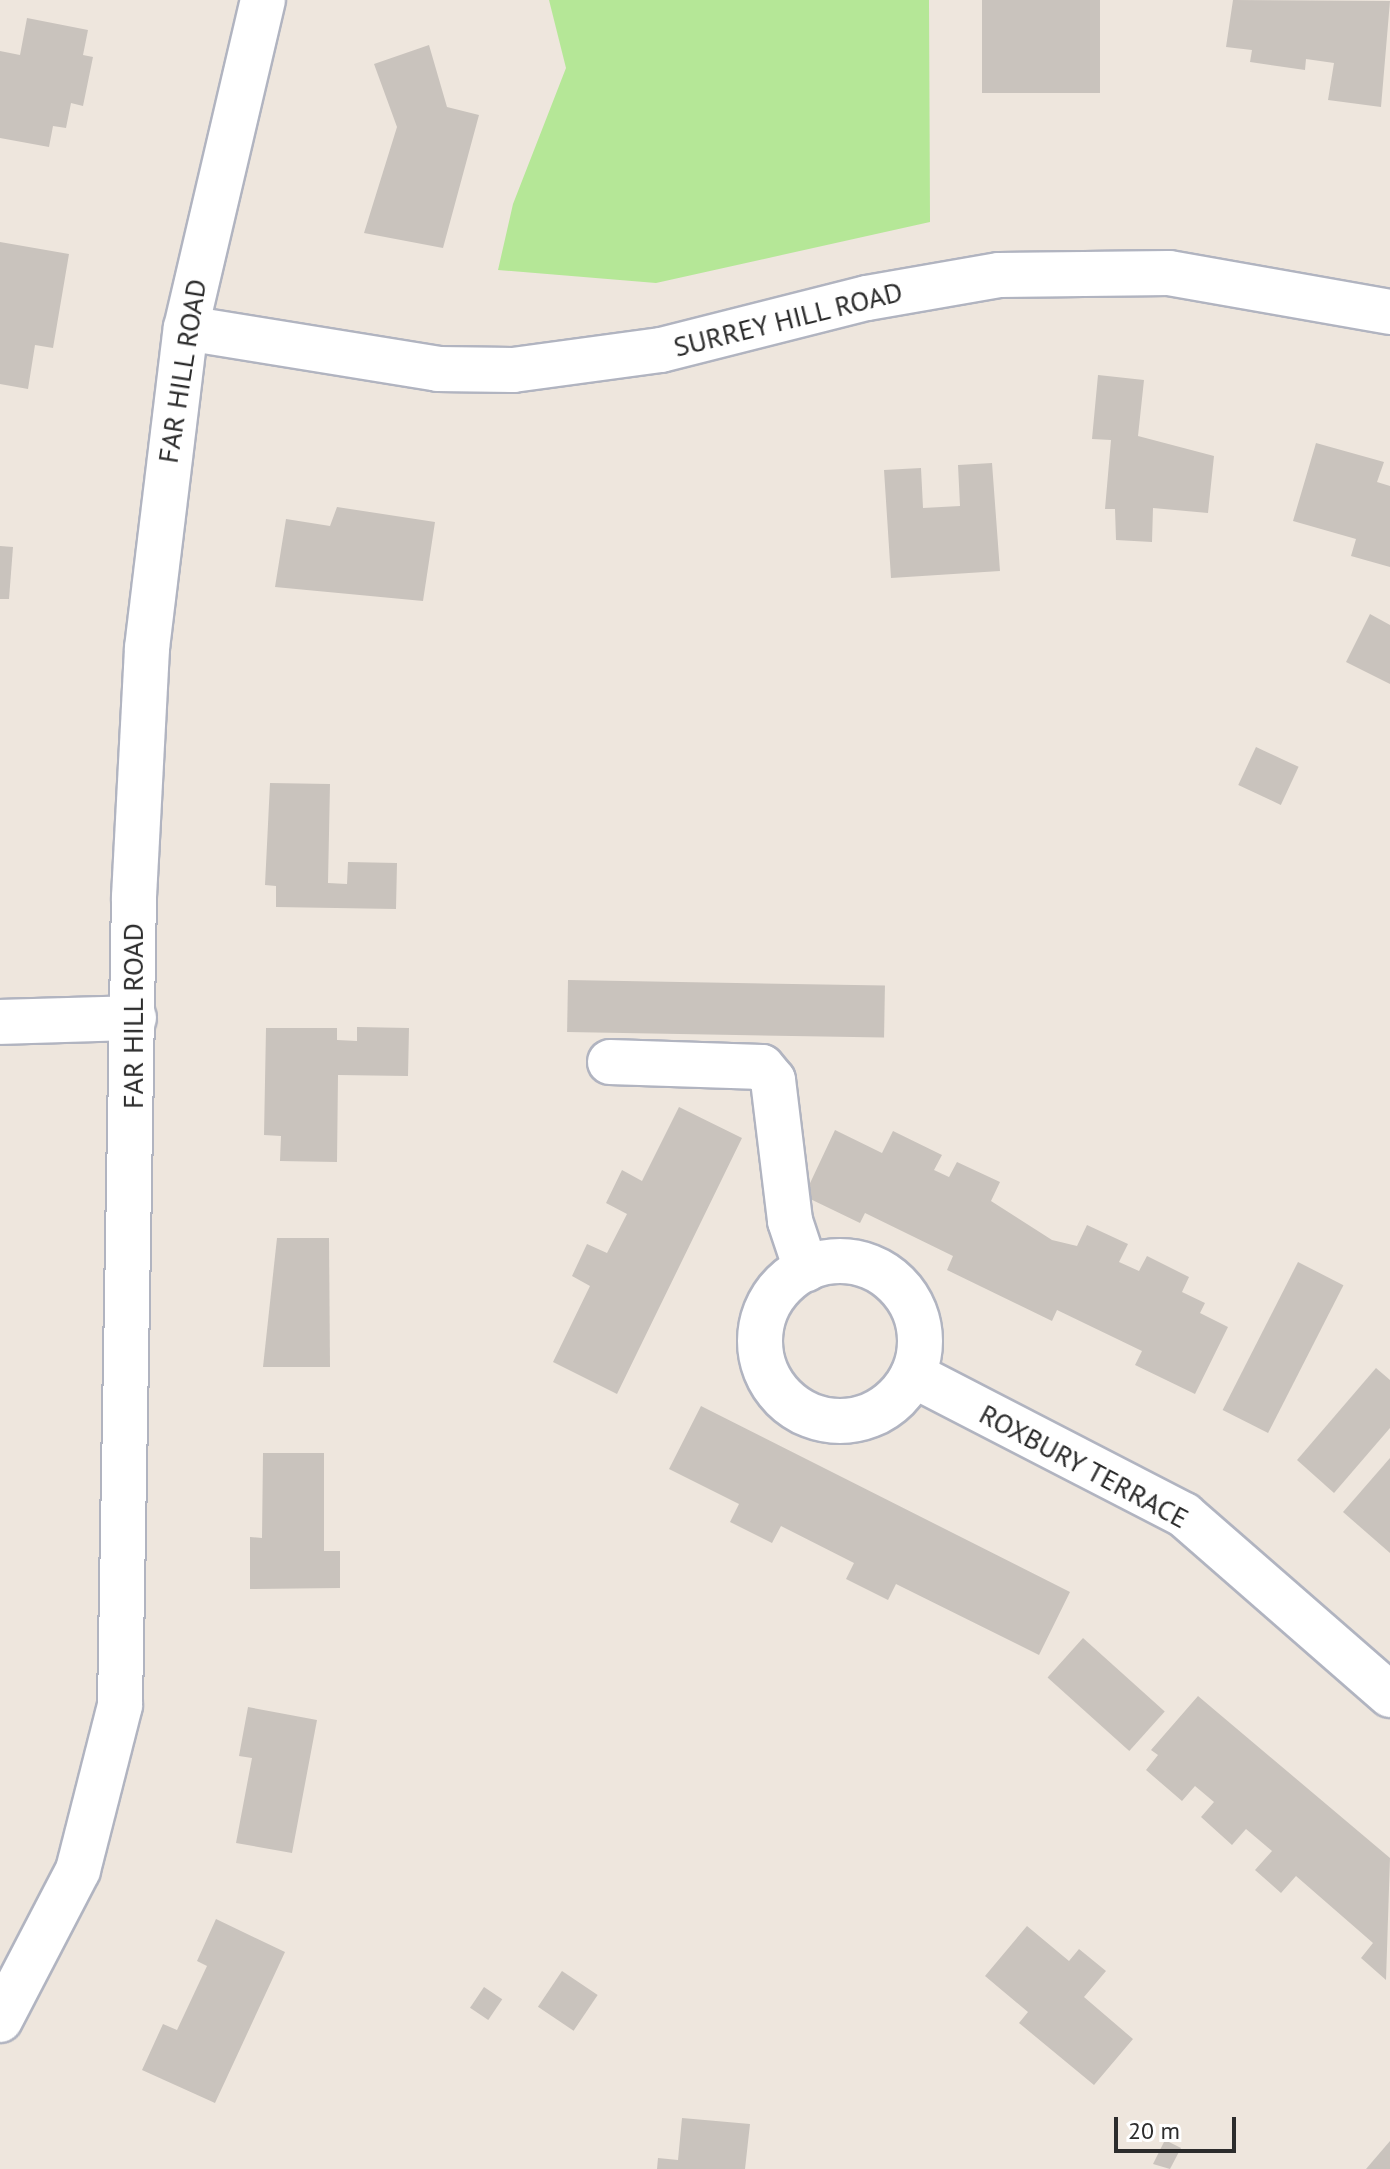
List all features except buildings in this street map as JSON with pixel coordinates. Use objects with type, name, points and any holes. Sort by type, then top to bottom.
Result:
[{"type":"street","name":"FAR HILL ROAD","points":[[0,2020],[78,1870],[120,1705],[134,1018],[147,648],[186,328],[263,0]]},
{"type":"street","name":"SURREY HILL ROAD","points":[[186,328],[438,369],[513,370],[661,350],[867,298],[999,275],[1169,273],[1390,312]]},
{"type":"street","points":[[0,1022],[134,1018]]},
{"type":"street","points":[[610,1062],[762,1067],[773,1080],[790,1221],[806,1269]]},
{"type":"street","points":[[842,1260],[891,1279],[918,1324],[913,1375],[876,1413],[851,1420],[800,1410],[780,1393],[766,1370],[763,1318],[774,1295],[806,1269],[842,1260]]},
{"type":"street","name":"ROXBURY TERRACE","points":[[913,1375],[1184,1515],[1390,1695]]},
{"type":"green space","points":[[549,0],[929,0],[930,222],[656,283],[498,270],[513,204],[566,68]]}]
